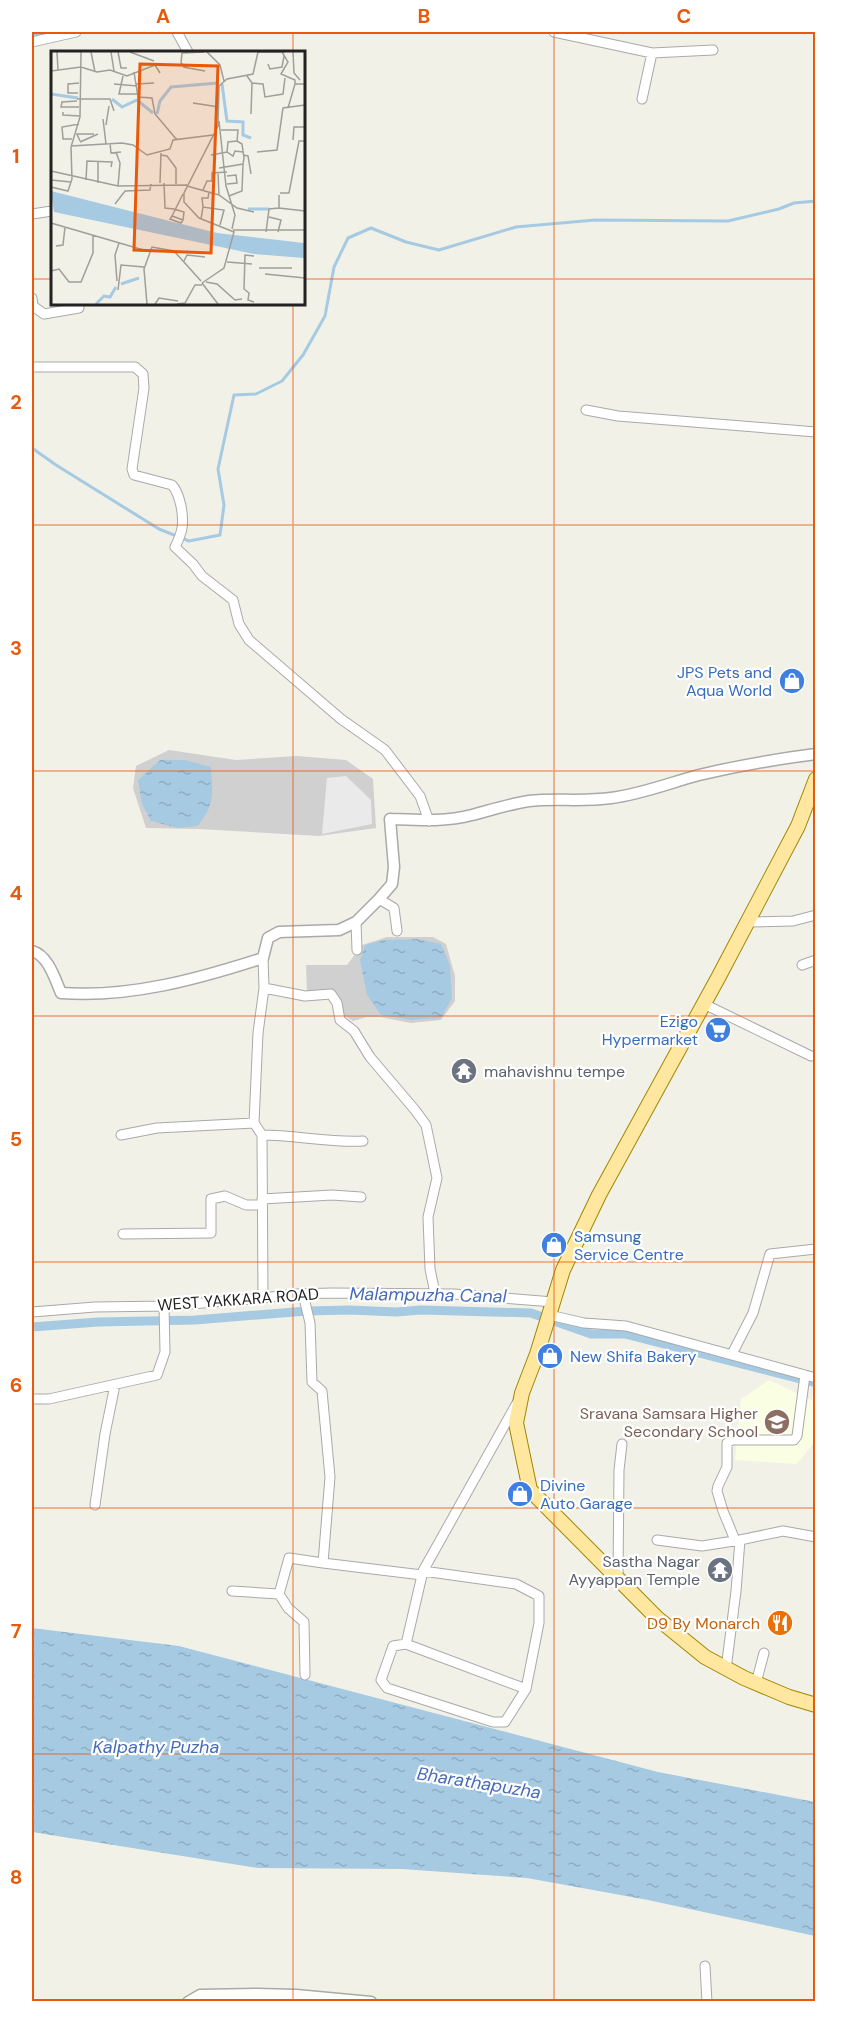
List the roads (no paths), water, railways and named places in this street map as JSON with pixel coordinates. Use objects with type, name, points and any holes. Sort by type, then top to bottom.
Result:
[{"type":"main road","points":[[816,779],[798,826],[599,1195],[562,1270],[550,1313],[522,1393],[516,1423],[530,1490],[665,1624],[705,1657],[726,1669],[789,1697],[816,1705]]},
{"type":"street","points":[[32,42],[76,32]]},
{"type":"street","points":[[177,32],[187,51]]},
{"type":"street","points":[[555,32],[652,53],[713,50]]},
{"type":"street","points":[[642,99],[652,53]]},
{"type":"street","points":[[32,214],[51,211]]},
{"type":"street","points":[[32,298],[33,306],[44,314],[79,308]]},
{"type":"street","points":[[32,367],[130,367],[143,374],[144,388],[132,470],[134,475],[172,485],[176,489],[180,503],[182,529],[175,547],[202,576],[233,600],[239,624],[249,640],[341,719],[385,750],[420,796],[429,821]]},
{"type":"street","points":[[586,410],[618,417],[816,432]]},
{"type":"street","points":[[263,1298],[262,1135],[254,1123],[258,1033],[264,988],[263,958],[268,938],[279,932],[339,930],[356,922],[392,884],[394,867],[390,819],[429,821],[471,815],[532,801],[611,798],[648,791],[735,767],[816,754]]},
{"type":"street","points":[[379,899],[394,908],[397,931]]},
{"type":"street","points":[[747,922],[793,921],[816,915]]},
{"type":"street","points":[[356,922],[357,950]]},
{"type":"street","points":[[32,951],[36,952],[48,965],[61,993],[85,994],[113,993],[194,980],[263,958]]},
{"type":"street","points":[[802,965],[816,960]]},
{"type":"street","points":[[264,988],[305,996],[331,993],[337,1003],[340,1020],[354,1031],[376,1064],[426,1125],[437,1178],[428,1217],[430,1269],[435,1293]]},
{"type":"street","points":[[704,1004],[811,1056]]},
{"type":"street","points":[[121,1135],[157,1128],[254,1123]]},
{"type":"street","points":[[262,1135],[290,1135],[344,1142],[363,1141]]},
{"type":"street","points":[[123,1234],[211,1233],[211,1199],[225,1196],[246,1205],[332,1195],[361,1197]]},
{"type":"street","points":[[732,1354],[753,1313],[770,1254],[816,1249]]},
{"type":"street","name":"WEST YAKKARA ROAD","points":[[32,1312],[95,1307],[164,1306],[303,1294],[435,1293],[550,1313],[584,1323],[626,1326],[816,1378]]},
{"type":"street","points":[[303,1294],[310,1323],[312,1382],[322,1391],[330,1477],[322,1563]]},
{"type":"street","points":[[32,1399],[49,1399],[157,1375],[165,1352],[164,1306]]},
{"type":"street","points":[[726,1669],[736,1591],[738,1540],[723,1511],[717,1491],[717,1486],[727,1467],[727,1443],[732,1440],[794,1440],[797,1436],[805,1375]]},
{"type":"street","points":[[95,1505],[115,1384]]},
{"type":"street","points":[[406,1644],[422,1573],[522,1393]]},
{"type":"street","points":[[618,1579],[619,1470],[622,1444]]},
{"type":"street","points":[[657,1540],[702,1546],[783,1531],[816,1537]]},
{"type":"street","points":[[305,1675],[304,1622],[288,1608],[279,1594],[290,1558],[516,1584],[539,1596],[539,1623],[526,1689],[506,1722],[493,1722],[387,1688],[381,1680],[393,1646],[406,1644],[526,1689]]},
{"type":"street","points":[[232,1591],[279,1594]]},
{"type":"street","points":[[756,1683],[764,1653]]},
{"type":"street","points":[[705,1966],[707,2001]]},
{"type":"street","points":[[188,2001],[200,1995],[257,1994],[306,1995],[371,2001]]},
{"type":"water","points":[[160,760],[185,760],[211,767],[212,799],[207,812],[197,826],[178,828],[151,821],[142,804],[138,780]]},
{"type":"water","points":[[417,939],[441,944],[450,966],[452,998],[441,1018],[412,1020],[381,1015],[367,995],[360,960],[365,945],[383,940]]},
{"type":"water","name":"Kalpathy Puzha","points":[[32,1628],[179,1646],[658,1772],[815,1802],[815,1936],[648,1900],[527,1878],[402,1869],[258,1868],[32,1832]]},
{"type":"waterway","points":[[32,36],[49,32]]},
{"type":"waterway","points":[[32,448],[159,529],[189,541],[220,535],[224,505],[218,469],[234,395],[256,394],[282,381],[303,355],[325,316],[334,267],[348,238],[371,228],[406,242],[439,250],[516,227],[595,220],[728,221],[779,209],[794,203],[816,201]]},
{"type":"waterway","name":"Malampuzha Canal","points":[[32,1327],[98,1322],[195,1320],[307,1311],[421,1310],[531,1313],[591,1334],[625,1334],[816,1383]]},
{"type":"place","name":"JPS Pets and Aqua World","points":[[792,681]]},
{"type":"place","name":"Ezigo Hypermarket","points":[[718,1030]]},
{"type":"place","name":"mahavishnu tempe","points":[[464,1071]]},
{"type":"place","name":"Samsung Service Centre","points":[[554,1245]]},
{"type":"place","name":"New Shifa Bakery","points":[[550,1356]]},
{"type":"place","name":"Sravana Samsara Higher Secondary School","points":[[777,1422]]},
{"type":"place","name":"Divine Auto Garage","points":[[520,1494]]},
{"type":"place","name":"Sastha Nagar Ayyappan Temple","points":[[720,1570]]},
{"type":"place","name":"D9 By Monarch","points":[[780,1623]]},
{"type":"water label","name":"Bharathapuzha","points":[[479,1783]]}]
